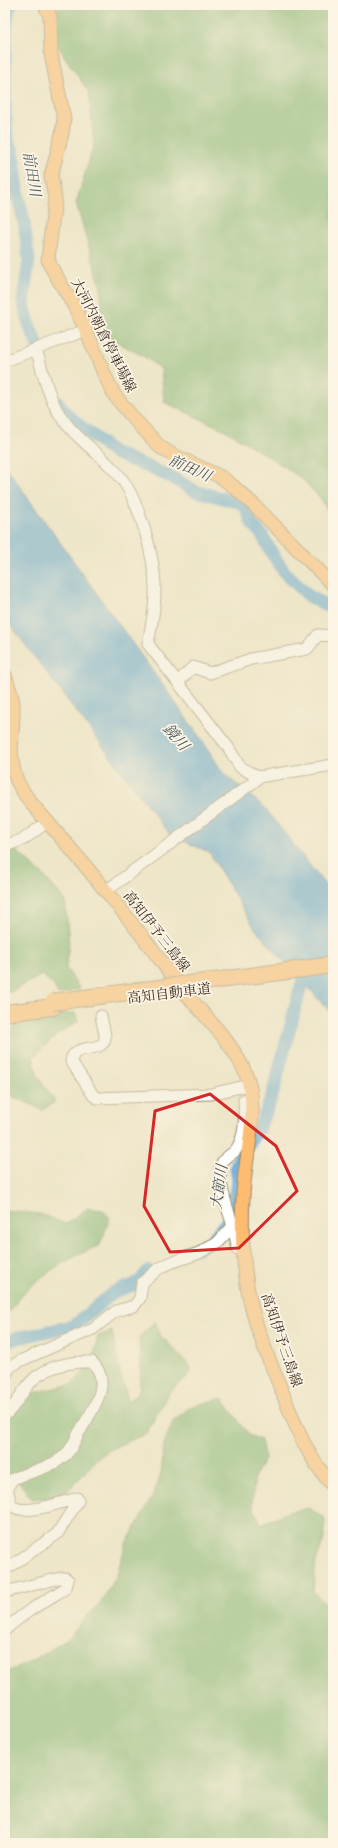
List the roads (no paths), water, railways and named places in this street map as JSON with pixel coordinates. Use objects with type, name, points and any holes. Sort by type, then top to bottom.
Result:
[{"type":"highway","name":"高知自動車道","points":[[5,1013],[333,964]]},
{"type":"highway","name":"高知自動車道","points":[[53,1005],[333,971]]},
{"type":"highway","points":[[5,1008],[53,1005]]},
{"type":"main road","name":"大河内朝倉停車場線","points":[[46,5],[50,16],[51,54],[64,119],[62,134],[51,176],[55,198],[48,259],[51,268],[74,306],[86,330],[104,376],[115,396],[154,441],[171,454],[221,477],[234,487],[254,505],[333,585]]},
{"type":"main road","name":"高知伊予三島線","points":[[5,675],[13,706],[11,746],[16,779],[32,804],[106,891],[235,1054],[249,1084],[252,1098],[243,1183],[242,1214],[243,1250],[247,1288],[261,1339],[306,1449],[319,1470],[333,1486]]},
{"type":"street","points":[[5,187],[5,196]]},
{"type":"street","points":[[5,361],[86,330]]},
{"type":"street","points":[[36,349],[43,376],[59,414],[73,431],[118,474],[129,488],[146,539],[155,578],[155,594],[148,644],[228,747],[240,767],[256,779]]},
{"type":"street","points":[[178,682],[192,667],[210,673],[251,659],[307,649],[318,636],[333,636]]},
{"type":"street","points":[[106,891],[256,779],[333,765]]},
{"type":"street","points":[[5,846],[24,839],[47,822]]},
{"type":"street","points":[[101,1016],[105,1038],[104,1043],[99,1046],[75,1052],[71,1061],[93,1095],[97,1098],[111,1096],[211,1094],[249,1084]]},
{"type":"street","points":[[243,1250],[238,1249],[222,1182],[222,1163],[235,1151],[238,1145],[243,1132],[244,1100],[252,1098]]},
{"type":"street","points":[[5,1376],[10,1367],[20,1361],[93,1329],[116,1311],[134,1306],[140,1298],[142,1283],[158,1269],[207,1249],[226,1236],[232,1222]]},
{"type":"street","points":[[5,1415],[10,1412],[27,1386],[42,1373],[56,1367],[77,1362],[92,1362],[99,1370],[101,1379],[100,1390],[95,1409],[65,1456],[57,1461],[13,1479],[9,1483],[8,1493],[11,1502],[13,1507],[19,1509],[36,1509],[77,1498],[78,1501],[57,1534],[5,1570]]},
{"type":"street","points":[[5,1592],[60,1578],[65,1578],[68,1580],[66,1588],[33,1608],[5,1630]]},
{"type":"water","name":"鏡川","points":[[5,466],[202,740],[224,774],[265,808],[333,895],[333,1015],[255,929],[209,852],[171,836],[5,618]]},
{"type":"waterway","name":"前田川","points":[[11,5],[8,14],[5,47],[7,136],[9,145],[13,150],[29,260],[23,301],[30,327],[38,346]]},
{"type":"waterway","points":[[5,214],[13,195],[9,145]]},
{"type":"waterway","name":"前田川","points":[[58,403],[67,415],[113,452],[171,477],[195,491],[242,503],[247,510],[252,524],[262,535],[286,574],[309,596],[333,609]]},
{"type":"waterway","name":"大節川","points":[[198,1248],[210,1242],[234,1213],[238,1180],[236,1167],[240,1156],[259,1129],[272,1096],[301,986],[309,965]]},
{"type":"waterway","name":"大節川","points":[[5,1341],[75,1325],[114,1292],[140,1281],[148,1271]]}]
